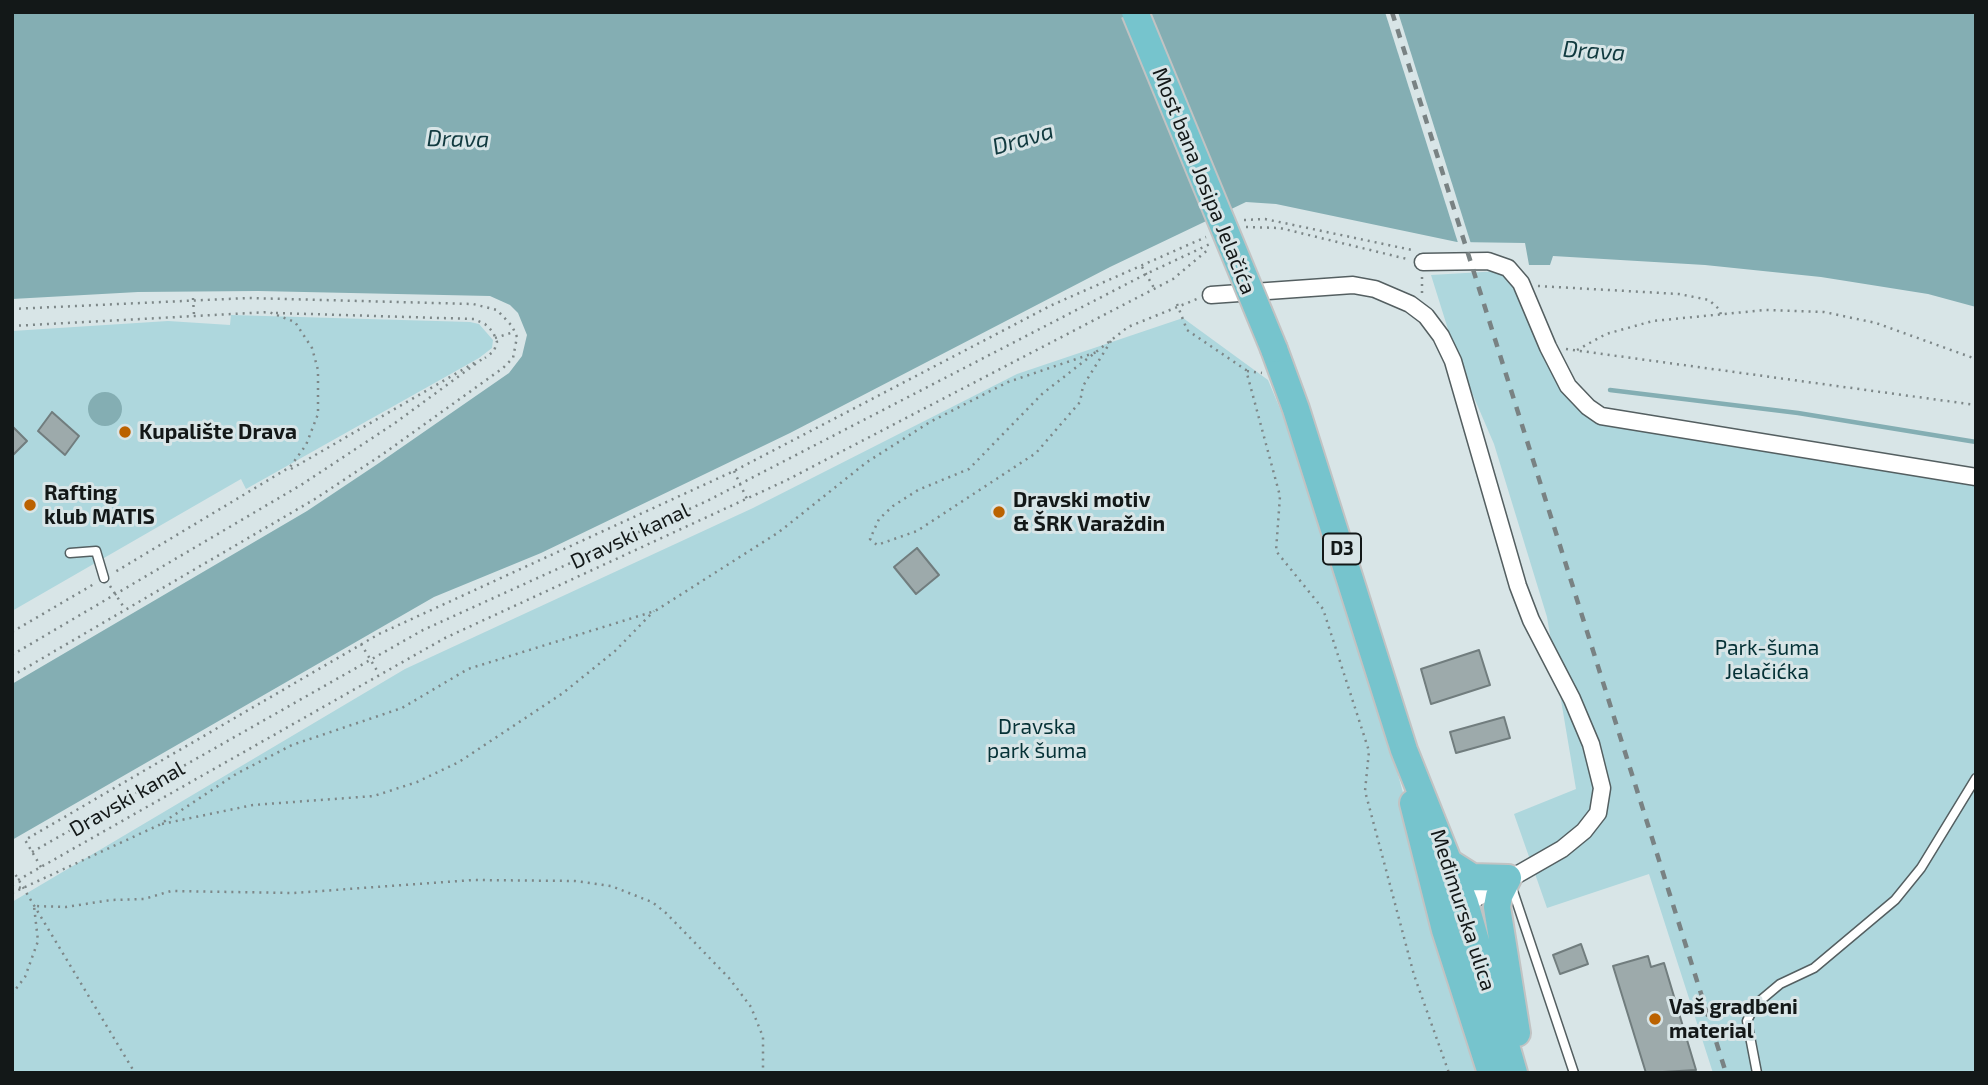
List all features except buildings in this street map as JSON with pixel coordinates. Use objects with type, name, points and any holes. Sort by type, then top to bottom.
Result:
[{"type":"main road","name":"Most bana Josipa Jelačića","points":[[1135,12],[1270,362]]},
{"type":"main road","name":"Međimurska ulica","points":[[1270,362],[1322,486],[1404,750],[1465,903],[1516,1073]]},
{"type":"main road","name":"Međimurska ulica","points":[[1404,750],[1421,840],[1445,930],[1491,1073]]},
{"type":"main road","points":[[1450,863],[1472,877],[1508,878],[1497,907],[1518,1037],[1516,1073]]},
{"type":"street","points":[[1419,257],[1499,263],[1516,275],[1562,377],[1577,398],[1601,416],[1976,477]]},
{"type":"street","points":[[1211,295],[1353,285],[1375,289],[1410,304],[1426,316],[1447,348],[1531,620],[1572,699],[1591,744],[1602,788],[1598,813],[1584,831],[1562,849],[1465,903],[1450,919],[1445,930]]},
{"type":"lane","points":[[70,552],[96,551],[104,578]]},
{"type":"lane","points":[[1757,1073],[1747,1021],[1755,1005],[1780,984],[1814,968],[1895,900],[1922,868],[1976,778]]},
{"type":"lane","points":[[1508,878],[1574,1073]]},
{"type":"path","points":[[1243,220],[1280,223],[1419,257]]},
{"type":"path","points":[[1280,223],[1280,228]]},
{"type":"path","points":[[1239,229],[1256,226],[1280,228],[1419,257]]},
{"type":"path","points":[[41,867],[25,841],[361,644],[419,614],[734,471],[1052,305],[1210,235]]},
{"type":"path","points":[[32,852],[423,630],[740,484],[1146,274],[1222,239]]},
{"type":"path","name":"Dravski kanal","points":[[17,878],[41,867],[444,638],[747,499],[1183,273],[1217,243]]},
{"type":"path","points":[[1142,267],[1154,288]]},
{"type":"path","points":[[1526,285],[1679,294],[1709,300],[1720,310],[1721,316]]},
{"type":"path","points":[[1111,341],[1083,386],[1080,402],[1037,453],[917,531],[877,545],[870,539],[879,519],[893,506],[918,490],[969,469],[1024,410],[1128,327],[1177,304],[1211,295]]},
{"type":"path","points":[[193,298],[194,315]]},
{"type":"path","points":[[12,309],[193,298],[487,305],[505,316],[514,332],[516,349],[513,358],[503,368],[315,499],[12,676]]},
{"type":"path","points":[[1177,304],[1187,330],[1246,370],[1280,496],[1276,551],[1323,609],[1369,751],[1365,791],[1414,975],[1449,1073]]},
{"type":"path","points":[[1976,359],[1876,323],[1824,312],[1765,310],[1721,316],[1671,317],[1629,326],[1590,340],[1577,350],[1976,405]]},
{"type":"path","points":[[269,312],[286,318],[301,329],[312,348],[318,379],[319,402],[311,433],[300,456],[279,476]]},
{"type":"path","points":[[12,326],[269,312],[474,319],[485,324],[495,338],[494,351],[395,423],[300,485],[12,654]]},
{"type":"path","points":[[495,338],[514,332]]},
{"type":"path","points":[[159,825],[253,805],[374,796],[417,782],[459,762],[563,693],[615,651],[654,611],[779,532],[867,462],[930,422],[1008,382],[1097,352]]},
{"type":"path","points":[[12,632],[485,358]]},
{"type":"path","points":[[1246,370],[1270,362]]},
{"type":"path","points":[[734,471],[747,499]]},
{"type":"path","points":[[104,578],[125,609]]},
{"type":"path","points":[[159,825],[236,774],[292,745],[402,708],[468,669],[654,611]]},
{"type":"path","points":[[361,644],[379,674]]},
{"type":"path","name":"Dravski kanal","points":[[12,893],[159,825]]},
{"type":"path","points":[[12,869],[135,1073]]},
{"type":"path","points":[[34,906],[66,907],[111,900],[144,899],[171,891],[293,893],[473,880],[575,881],[611,886],[652,902],[729,978],[751,1007],[763,1037],[764,1073]]},
{"type":"path","points":[[12,886],[22,888]]},
{"type":"path","points":[[12,994],[25,977],[38,941],[34,906]]},
{"type":"green space","name":"Park-šuma Jelačićka","points":[[1500,271],[1515,282],[1554,376],[1568,398],[1585,411],[1976,481],[1976,1073],[1713,1073],[1649,874],[1547,908],[1514,814],[1576,789],[1547,617],[1494,444],[1457,358],[1431,275]]},
{"type":"green space","name":"Kupalište Drava","points":[[231,315],[470,322],[479,324],[493,340],[492,348],[479,358],[246,489],[241,479],[12,611],[12,331],[168,321],[230,325]]},
{"type":"green space","name":"Dravska park šuma","points":[[1183,318],[1268,380],[1294,442],[1370,674],[1481,1073],[12,1073],[12,902],[405,669],[753,508],[1017,374]]},
{"type":"water","name":"Drava","points":[[12,12],[1976,12],[1976,307],[1928,294],[1821,277],[1705,265],[1553,256],[1550,265],[1529,265],[1525,243],[1457,242],[1276,204],[1246,202],[1110,267],[790,433],[541,553],[434,597],[12,840],[12,684],[307,511],[379,463],[509,373],[522,356],[527,335],[518,313],[510,305],[490,296],[258,291],[138,292],[12,299]]},
{"type":"water","points":[[105,392],[117,397],[122,409],[117,421],[105,426],[93,421],[88,409],[93,397]]},
{"type":"pier","points":[[1385,12],[1398,12],[1472,247],[1459,246]]},
{"type":"waterway","points":[[1610,390],[1798,413],[1976,442]]},
{"type":"railway","points":[[1392,12],[1726,1073]]},
{"type":"place","name":"Kupalište Drava","points":[[125,432]]},
{"type":"place","name":"Rafting klub MATIS","points":[[30,505]]},
{"type":"place","name":"Dravski motiv & ŠRK Varaždin","points":[[999,512]]},
{"type":"place","name":"Vaš gradbeni material","points":[[1655,1019]]}]
